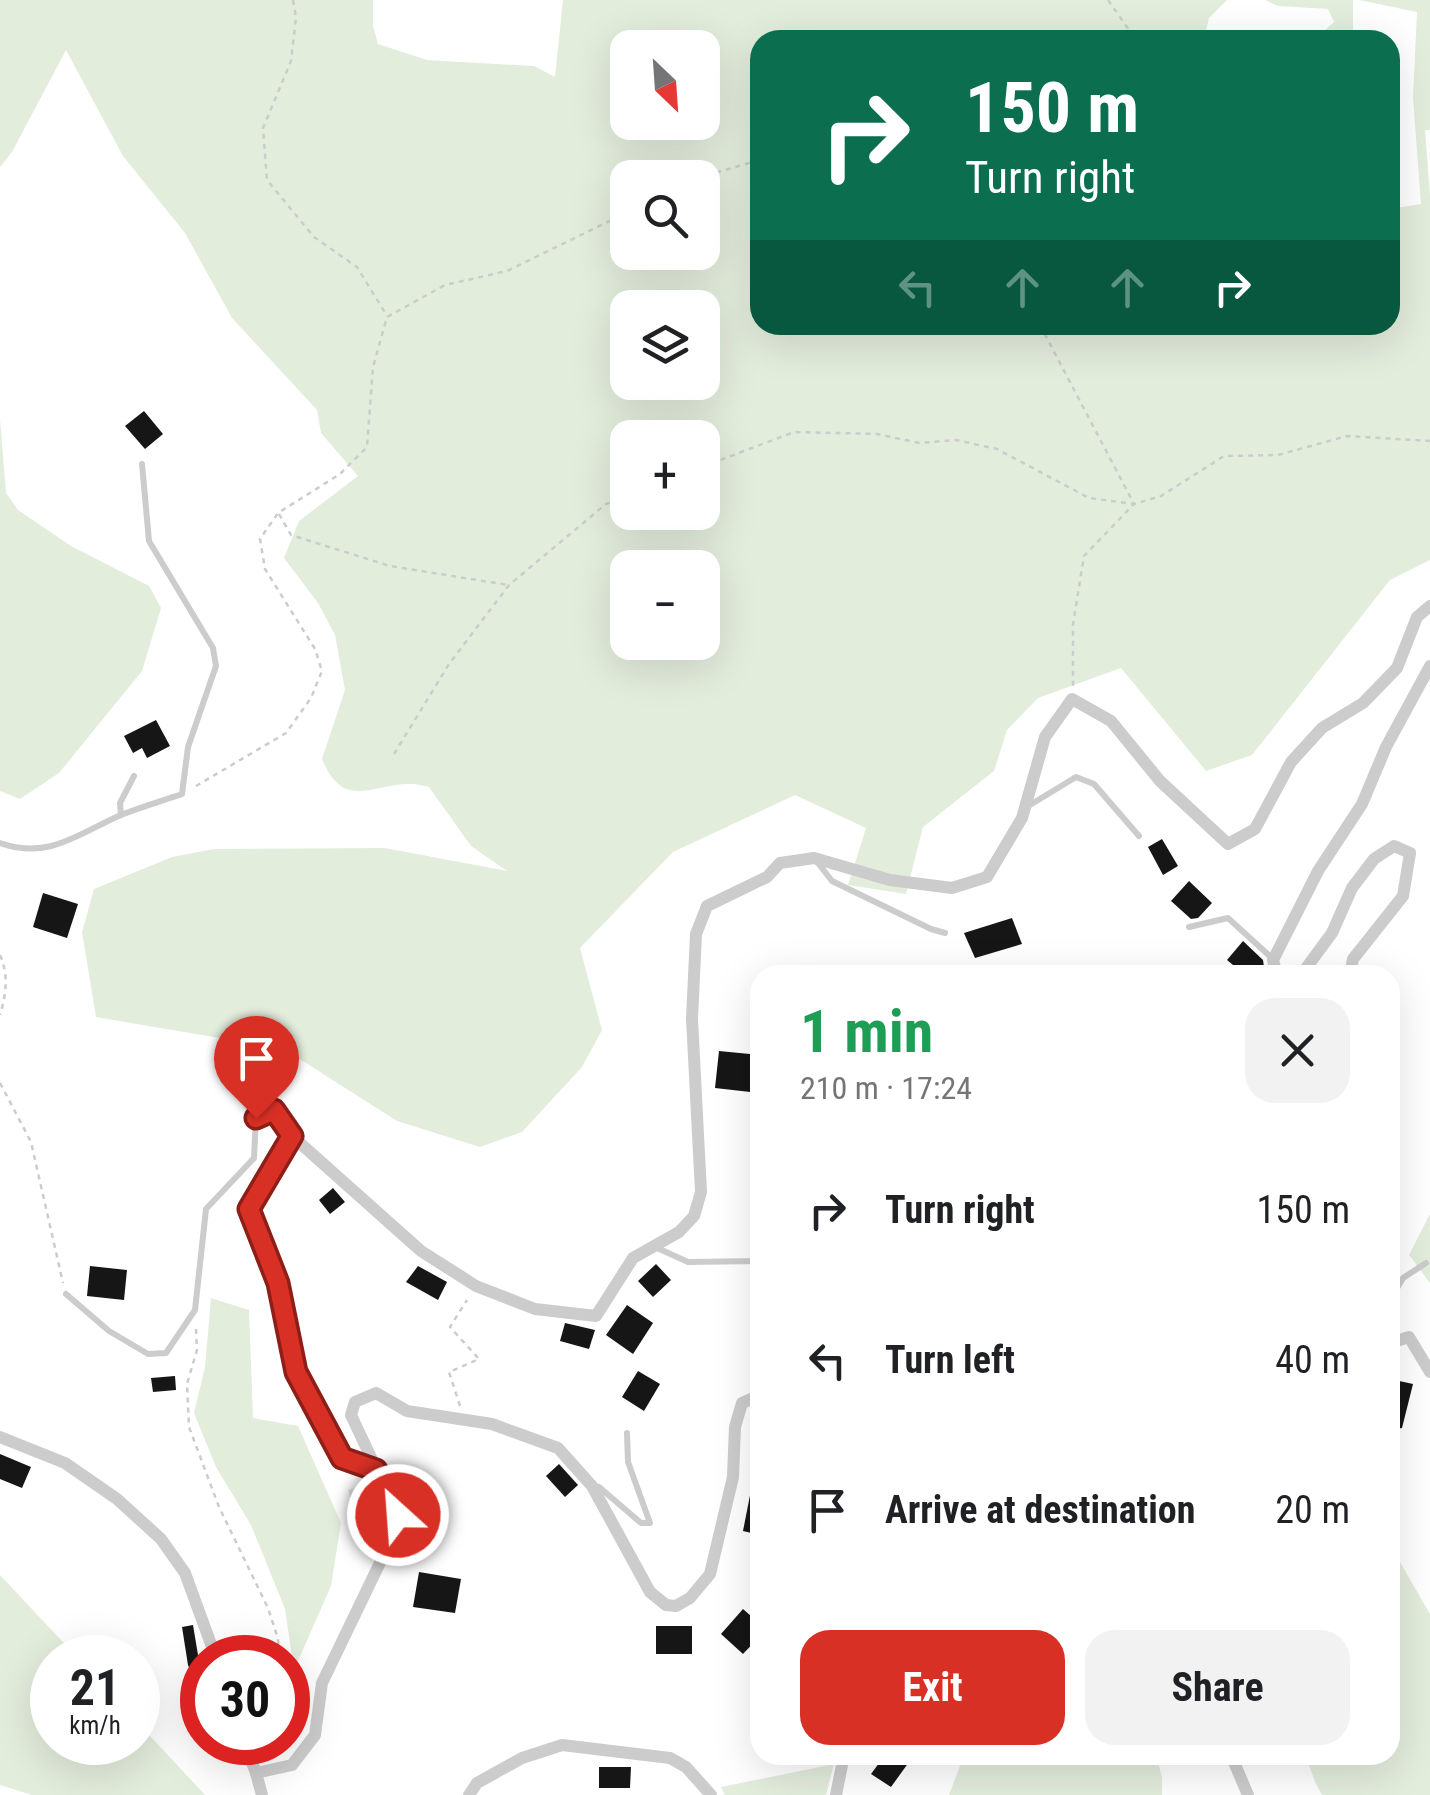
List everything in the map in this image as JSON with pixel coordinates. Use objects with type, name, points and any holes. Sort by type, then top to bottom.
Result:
[{"type":"street","points":[[376,1470],[342,1458],[296,1372],[278,1283],[249,1209],[292,1136],[421,1251],[476,1286],[535,1309],[596,1316],[633,1258],[679,1232],[694,1216],[701,1192],[692,1019],[696,934],[707,906],[767,877],[780,863],[814,858],[890,880],[952,888],[987,877],[1022,818],[1045,737],[1072,699],[1111,721],[1160,781],[1228,844],[1255,830],[1291,762],[1322,728],[1363,703],[1397,668],[1417,617],[1430,606]]},
{"type":"street","points":[[1275,965],[1318,871],[1362,804],[1386,746],[1430,666]]},
{"type":"street","points":[[1308,965],[1332,933],[1352,888],[1374,858],[1394,846],[1410,854],[1403,896],[1352,965]]},
{"type":"street","points":[[1400,1338],[1409,1337],[1430,1372]]},
{"type":"street","points":[[256,1774],[292,1765],[315,1734],[322,1683],[390,1542],[398,1515],[350,1415],[355,1402],[376,1392],[407,1411],[492,1424],[558,1448],[592,1486],[650,1592],[666,1605],[676,1606],[690,1598],[710,1574],[733,1477],[735,1426],[742,1403],[750,1399]]},
{"type":"street","points":[[0,1437],[65,1462],[117,1499],[161,1539],[185,1573],[208,1635]]},
{"type":"street","points":[[469,1795],[478,1784],[522,1758],[562,1745],[670,1758],[686,1766],[711,1795]]},
{"type":"street","points":[[253,1765],[262,1795]]},
{"type":"street","points":[[836,1795],[842,1765]]},
{"type":"street","points":[[1235,1765],[1248,1795]]},
{"type":"lane","points":[[0,843],[27,850],[63,844],[122,815],[182,794],[188,747],[216,666],[212,648],[149,541],[142,464]]},
{"type":"lane","points":[[122,815],[120,803],[134,776]]},
{"type":"lane","points":[[1024,809],[1076,777],[1094,784],[1139,836]]},
{"type":"lane","points":[[814,858],[832,881],[944,933]]},
{"type":"lane","points":[[1189,927],[1228,918],[1274,960]]},
{"type":"lane","points":[[66,1294],[110,1331],[148,1354],[166,1353],[194,1310],[206,1209],[254,1158],[256,1118],[274,1110],[292,1136]]},
{"type":"lane","points":[[654,1246],[688,1262],[750,1262]]},
{"type":"lane","points":[[1400,1283],[1426,1263]]},
{"type":"lane","points":[[592,1486],[599,1487],[641,1523],[650,1523],[628,1462],[627,1433]]},
{"type":"path","points":[[293,0],[296,18],[291,61],[263,128],[267,180],[314,237],[357,267],[388,317]]},
{"type":"path","points":[[1108,0],[1129,30]]},
{"type":"path","points":[[720,171],[750,163]]},
{"type":"path","points":[[182,794],[286,732],[311,698],[322,672],[315,649],[266,569],[260,539],[278,513],[340,474],[366,447],[374,367],[388,317],[445,284],[508,271],[610,221]]},
{"type":"path","points":[[1045,335],[1134,504]]},
{"type":"path","points":[[720,460],[794,432],[877,434],[919,443],[956,440],[997,450],[1089,498],[1134,504],[1161,496],[1224,456],[1278,455],[1348,436],[1430,440]]},
{"type":"path","points":[[394,754],[449,664],[509,585],[610,503]]},
{"type":"path","points":[[1072,699],[1073,624],[1084,556],[1134,504]]},
{"type":"path","points":[[278,513],[291,534],[390,566],[509,585]]},
{"type":"path","points":[[0,955],[7,989],[0,1016]]},
{"type":"path","points":[[0,1082],[31,1142],[66,1294]]},
{"type":"path","points":[[465,1422],[450,1372],[479,1359],[450,1327],[476,1286]]},
{"type":"path","points":[[194,1310],[197,1350],[186,1384],[189,1427],[219,1508],[268,1608],[277,1635]]},
{"type":"green space","points":[[0,0],[373,0],[378,44],[427,60],[534,66],[555,77],[563,0],[1227,0],[1209,18],[1206,30],[750,30],[750,335],[1400,335],[1400,207],[1421,204],[1413,98],[1417,12],[1359,0],[1430,0],[1430,130],[1425,130],[1430,195],[1430,560],[1390,580],[1252,755],[1206,771],[1121,668],[1038,698],[1007,730],[994,771],[923,827],[906,894],[848,885],[866,828],[795,795],[673,852],[580,948],[602,1030],[582,1067],[522,1132],[480,1147],[397,1121],[284,1049],[96,1017],[82,932],[94,889],[172,857],[214,849],[385,848],[507,871],[471,846],[429,787],[412,784],[350,790],[340,785],[322,759],[345,690],[335,635],[318,603],[284,558],[299,521],[358,476],[321,433],[317,410],[232,318],[185,233],[123,156],[66,50],[12,152],[0,167]]},
{"type":"green space","points":[[1265,0],[1353,0],[1353,30],[1325,30],[1334,22],[1328,9],[1278,6]]},
{"type":"green space","points":[[0,419],[6,493],[18,510],[71,546],[149,586],[161,608],[142,671],[59,773],[20,799],[0,791]]},
{"type":"green space","points":[[1430,1214],[1430,1283],[1409,1255]]},
{"type":"green space","points":[[211,1298],[249,1310],[253,1418],[298,1426],[341,1523],[331,1586],[309,1635],[289,1635],[285,1609],[251,1525],[216,1467],[194,1413],[205,1367]]},
{"type":"green space","points":[[372,1483],[386,1529],[362,1536],[348,1490]]},
{"type":"green space","points":[[1400,1562],[1430,1614],[1430,1795],[1322,1795],[1309,1765],[1400,1765]]},
{"type":"green space","points":[[0,1575],[56,1635],[30,1635],[30,1765],[160,1765],[160,1747],[205,1795],[32,1795],[0,1785]]},
{"type":"green space","points":[[834,1765],[826,1795],[725,1795],[721,1787]]},
{"type":"green space","points":[[960,1765],[1159,1765],[1162,1777],[1162,1795],[949,1795]]},
{"type":"building","points":[[144,411],[163,434],[145,449],[125,426]]},
{"type":"building","points":[[156,720],[170,746],[147,758],[142,748],[133,753],[124,736]]},
{"type":"building","points":[[1162,839],[1178,866],[1163,875],[1148,847]]},
{"type":"building","points":[[1189,881],[1212,903],[1198,918],[1191,919],[1171,901]]},
{"type":"building","points":[[43,893],[78,904],[67,938],[33,927]]},
{"type":"building","points":[[1012,918],[1022,944],[975,958],[964,933]]},
{"type":"building","points":[[1243,941],[1264,965],[1233,965],[1227,960]]},
{"type":"building","points":[[719,1051],[750,1054],[750,1092],[715,1088]]},
{"type":"building","points":[[333,1188],[345,1202],[330,1214],[319,1200]]},
{"type":"building","points":[[656,1264],[671,1280],[653,1297],[638,1281]]},
{"type":"building","points":[[90,1266],[127,1270],[124,1300],[87,1296]]},
{"type":"building","points":[[418,1266],[447,1282],[438,1300],[406,1282]]},
{"type":"building","points":[[627,1305],[653,1323],[633,1354],[606,1335]]},
{"type":"building","points":[[565,1323],[595,1330],[589,1349],[560,1341]]},
{"type":"building","points":[[638,1371],[660,1384],[644,1411],[622,1397]]},
{"type":"building","points":[[175,1376],[176,1390],[153,1392],[151,1378]]},
{"type":"building","points":[[1400,1381],[1413,1384],[1400,1428]]},
{"type":"building","points":[[0,1454],[31,1467],[22,1488],[0,1479]]},
{"type":"building","points":[[559,1464],[578,1485],[565,1497],[546,1476]]},
{"type":"building","points":[[750,1495],[750,1533],[743,1531]]},
{"type":"building","points":[[419,1572],[461,1579],[455,1613],[413,1607]]},
{"type":"building","points":[[743,1609],[750,1615],[750,1647],[743,1654],[721,1634]]},
{"type":"building","points":[[193,1625],[195,1635],[183,1635],[182,1627]]},
{"type":"building","points":[[656,1626],[692,1626],[692,1654],[656,1654]]},
{"type":"building","points":[[878,1765],[907,1765],[891,1787],[871,1774]]},
{"type":"building","points":[[599,1767],[631,1767],[630,1788],[599,1788]]},
{"type":"route","points":[[256,1118],[274,1110],[292,1136],[249,1209],[278,1283],[296,1372],[342,1458],[376,1470],[398,1515]]}]
